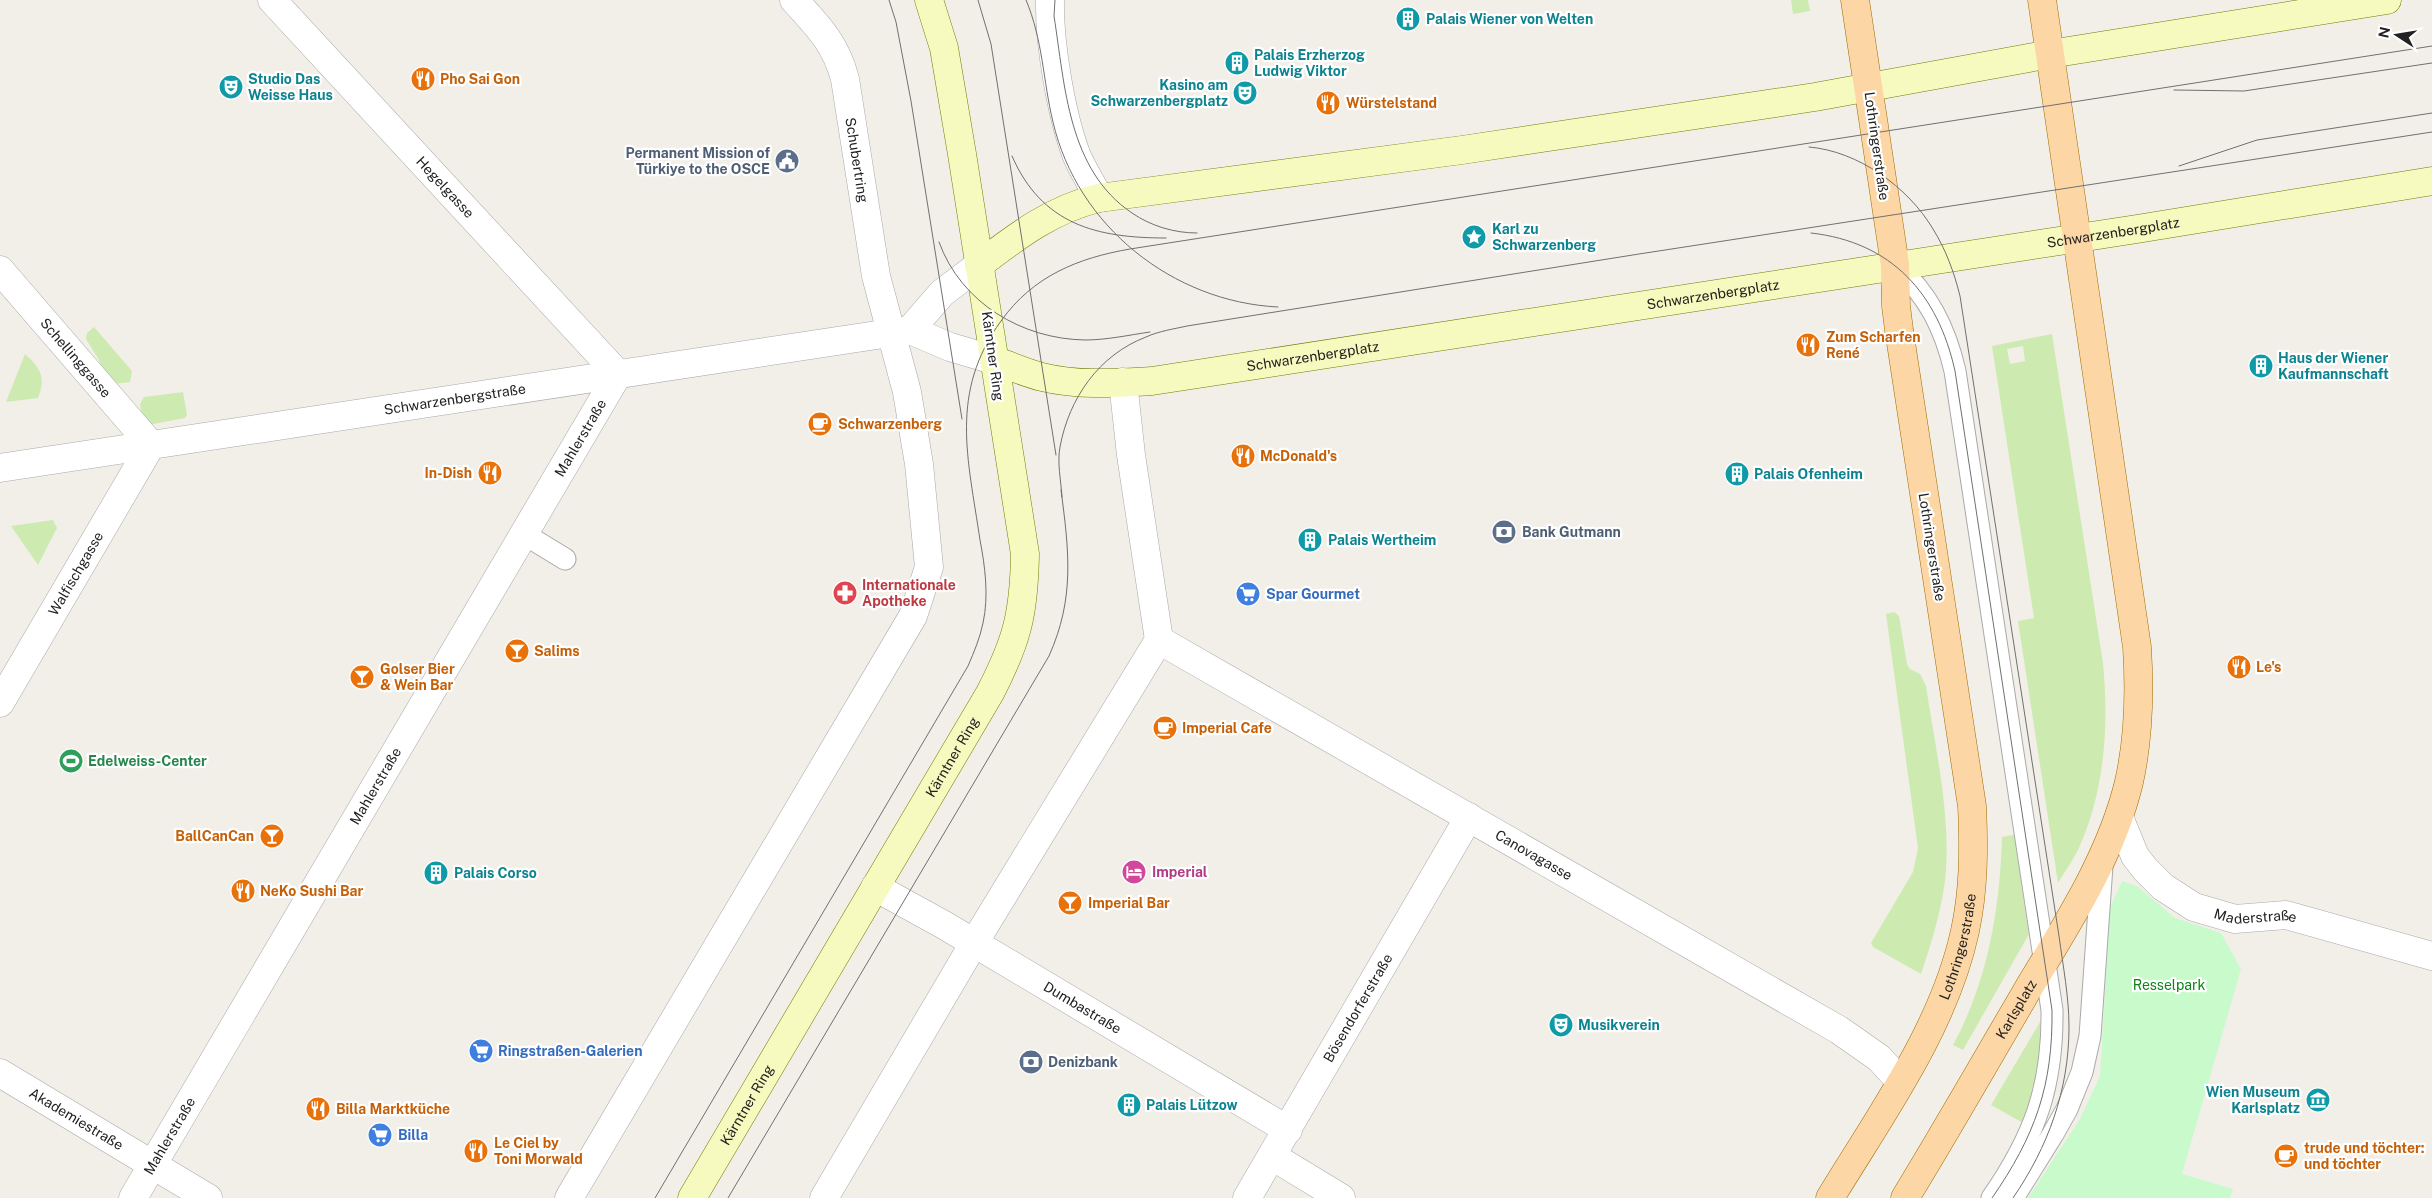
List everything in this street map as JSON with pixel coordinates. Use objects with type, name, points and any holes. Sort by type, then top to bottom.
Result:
[{"type":"main road","points":[[929,0],[944,48],[979,265],[1038,222],[1065,208],[1099,198],[1462,150],[1868,87],[2050,54],[2387,0]]},
{"type":"main road","name":"Lothringerstraße","points":[[1855,0],[1895,265],[1896,306],[1972,806],[1974,847],[1972,889],[1965,931],[1953,974],[1934,1021],[1900,1081]]},
{"type":"main road","points":[[2042,0],[2137,647],[2139,714],[2129,782],[2119,817]]},
{"type":"main road","name":"Schwarzenbergplatz","points":[[994,360],[1042,377],[1063,380],[1097,383],[1152,381],[2432,181]]},
{"type":"main road","name":"Kärntner Ring","points":[[692,1198],[990,693],[1009,656],[1021,618],[1025,554],[979,265]]},
{"type":"main road","name":"Karlsplatz","points":[[1905,1198],[2045,961],[2102,857],[2119,817]]},
{"type":"main road","points":[[1830,1198],[1900,1081]]},
{"type":"street","name":"Hegelgasse","points":[[272,0],[618,374]]},
{"type":"street","name":"Schubertring","points":[[794,0],[827,37],[840,60],[845,79],[876,276],[900,331]]},
{"type":"street","points":[[1050,0],[1050,22],[1066,118],[1077,156],[1099,198]]},
{"type":"street","points":[[900,331],[942,293],[979,265]]},
{"type":"street","name":"Schellinggasse","points":[[0,270],[151,445]]},
{"type":"street","name":"Schwarzenbergstraße","points":[[0,468],[900,331]]},
{"type":"street","points":[[900,331],[994,360]]},
{"type":"street","points":[[569,1198],[913,616],[929,567],[926,522],[900,331]]},
{"type":"street","name":"Mahlerstraße","points":[[133,1198],[618,374]]},
{"type":"street","points":[[824,1198],[974,943],[1159,640],[1131,455],[1123,382]]},
{"type":"street","name":"Walfischgasse","points":[[0,703],[151,445]]},
{"type":"street","name":"Canovagasse","points":[[1159,640],[1839,1030],[1879,1058],[1900,1081]]},
{"type":"street","name":"Bösendorferstraße","points":[[1247,1198],[1470,817]]},
{"type":"street","name":"Maderstraße","points":[[2119,817],[2135,856],[2145,870],[2163,887],[2194,906],[2235,919],[2286,916],[2432,956]]},
{"type":"street","name":"Dumbastraße","points":[[875,887],[974,943],[1288,1130]]},
{"type":"street","name":"Akademiestraße","points":[[0,1073],[208,1198]]},
{"type":"street","points":[[1272,1156],[1341,1198]]},
{"type":"lane","points":[[1895,265],[1915,283],[1935,312],[1948,345],[1955,371],[2052,1010],[2052,1030],[2046,1084],[2037,1116],[2025,1146],[1992,1198]]},
{"type":"lane","points":[[524,534],[566,559]]},
{"type":"lane","points":[[2012,1198],[2058,1126],[2082,1072],[2090,1036],[2102,857]]},
{"type":"green space","points":[[1791,0],[1808,0],[1810,11],[1793,14]]},
{"type":"green space","points":[[94,327],[132,371],[130,382],[106,385],[99,360],[86,339],[87,333]]},
{"type":"green space","points":[[2052,334],[2103,663],[2105,735],[2099,782],[2087,828],[2078,850],[2058,883],[2018,621],[2034,618],[1992,346]],"holes":[[[2023,346],[2025,361],[2010,364],[2007,349]]]},
{"type":"green space","points":[[25,354],[35,364],[42,379],[38,398],[6,402]]},
{"type":"green space","points":[[183,392],[187,415],[185,418],[143,426],[140,404],[144,397]]},
{"type":"green space","points":[[53,520],[57,528],[38,565],[11,526]]},
{"type":"green space","points":[[1894,612],[1899,616],[1907,664],[1910,669],[1920,674],[1926,686],[1941,778],[1946,825],[1946,871],[1940,910],[1921,974],[1873,947],[1871,943],[1913,872],[1918,848],[1886,614]]},
{"type":"green space","points":[[2017,834],[2025,880],[2021,883],[2029,934],[1963,1050],[1953,1045],[1975,995],[1990,944],[2001,864],[2002,837]]},
{"type":"green space","name":"Resselpark","points":[[2122,881],[2137,886],[2175,918],[2221,933],[2241,969],[2182,1174],[2233,1189],[2230,1198],[2028,1198],[2080,1119],[2100,1076],[2110,908]]},
{"type":"green space","points":[[2040,1022],[2040,1048],[2037,1073],[2023,1123],[1991,1105]]},
{"type":"tram line","points":[[889,0],[896,22],[911,101],[962,419]]},
{"type":"tram line","points":[[978,0],[991,44],[1056,455]]},
{"type":"tram line","points":[[1026,0],[1036,30],[1053,122],[1065,160],[1084,194],[1107,225],[1135,252],[1167,274],[1202,291],[1239,302],[1278,307]]},
{"type":"tram line","points":[[1055,0],[1054,16],[1073,125],[1082,150],[1094,174],[1111,195],[1139,218],[1163,228],[1197,233]]},
{"type":"tram line","points":[[655,1198],[968,666],[977,645],[985,613],[986,581],[968,454],[966,427],[968,400],[974,374],[985,348],[1001,321],[1027,292],[1042,281],[1075,264],[1130,249],[2432,46]]},
{"type":"tram line","points":[[2174,90],[2244,91],[2432,63]]},
{"type":"tram line","points":[[2179,166],[2257,140],[2432,113]]},
{"type":"tram line","points":[[1062,497],[1059,453],[1064,429],[1079,395],[1089,380],[1114,355],[1129,345],[1161,332],[1187,326],[1639,254],[2432,132]]},
{"type":"tram line","points":[[1809,147],[1827,150],[1863,164],[1880,174],[1910,199],[1923,214],[1942,245],[1960,296],[2066,982],[2069,1016],[2068,1050],[2061,1095],[2037,1159],[2013,1198]]},
{"type":"tram line","points":[[1012,156],[1024,179],[1039,198],[1056,212],[1074,223],[1117,235],[1166,238]]},
{"type":"tram line","points":[[1811,233],[1840,238],[1865,248],[1888,260],[1907,276],[1937,318],[1955,371],[2052,1010],[2049,1063],[2039,1109],[2020,1153],[1992,1198]]},
{"type":"tram line","points":[[939,242],[949,264],[962,283],[978,300],[997,314],[1017,325],[1039,333],[1085,340],[1150,332]]},
{"type":"tram line","points":[[728,1198],[1049,656],[1063,614],[1068,574],[1068,554],[1061,490]]},
{"type":"place","name":"Palais Wiener von Welten","points":[[1408,19]]},
{"type":"place","name":"Palais Erzherzog Ludwig Viktor","points":[[1237,63]]},
{"type":"place","name":"Pho Sai Gon","points":[[423,79]]},
{"type":"place","name":"Studio Das Weisse Haus","points":[[231,87]]},
{"type":"place","name":"Kasino am Schwarzenbergplatz","points":[[1245,93]]},
{"type":"place","name":"Würstelstand","points":[[1328,103]]},
{"type":"place","name":"Permanent Mission of Türkiye to the OSCE","points":[[787,161]]},
{"type":"place","name":"Karl zu Schwarzenberg","points":[[1474,237]]},
{"type":"place","name":"Zum Scharfen René","points":[[1808,345]]},
{"type":"place","name":"Haus der Wiener Kaufmannschaft","points":[[2261,366]]},
{"type":"place","name":"Schwarzenberg","points":[[820,424]]},
{"type":"place","name":"McDonald's","points":[[1243,456]]},
{"type":"place","name":"In-Dish","points":[[490,473]]},
{"type":"place","name":"Palais Ofenheim","points":[[1737,474]]},
{"type":"place","name":"Bank Gutmann","points":[[1504,532]]},
{"type":"place","name":"Palais Wertheim","points":[[1310,540]]},
{"type":"place","name":"Internationale Apotheke","points":[[845,593]]},
{"type":"place","name":"Spar Gourmet","points":[[1248,594]]},
{"type":"place","name":"Salims","points":[[517,651]]},
{"type":"place","name":"Le's","points":[[2239,667]]},
{"type":"place","name":"Golser Bier & Wein Bar","points":[[362,677]]},
{"type":"place","name":"Imperial Cafe","points":[[1165,728]]},
{"type":"place","name":"Edelweiss-Center","points":[[71,761]]},
{"type":"place","name":"BallCanCan","points":[[272,836]]},
{"type":"place","name":"Imperial","points":[[1134,872]]},
{"type":"place","name":"Palais Corso","points":[[436,873]]},
{"type":"place","name":"NeKo Sushi Bar","points":[[243,891]]},
{"type":"place","name":"Imperial Bar","points":[[1070,903]]},
{"type":"place","name":"Musikverein","points":[[1561,1025]]},
{"type":"place","name":"Ringstraßen-Galerien","points":[[481,1051]]},
{"type":"place","name":"Denizbank","points":[[1031,1062]]},
{"type":"place","name":"Wien Museum Karlsplatz","points":[[2318,1100]]},
{"type":"place","name":"Palais Lützow","points":[[1129,1105]]},
{"type":"place","name":"Billa Marktküche","points":[[318,1109]]},
{"type":"place","name":"Billa","points":[[380,1135]]},
{"type":"place","name":"Le Ciel by Toni Morwald","points":[[476,1151]]},
{"type":"place","name":"trude und töchter: und töchter","points":[[2286,1156]]}]
